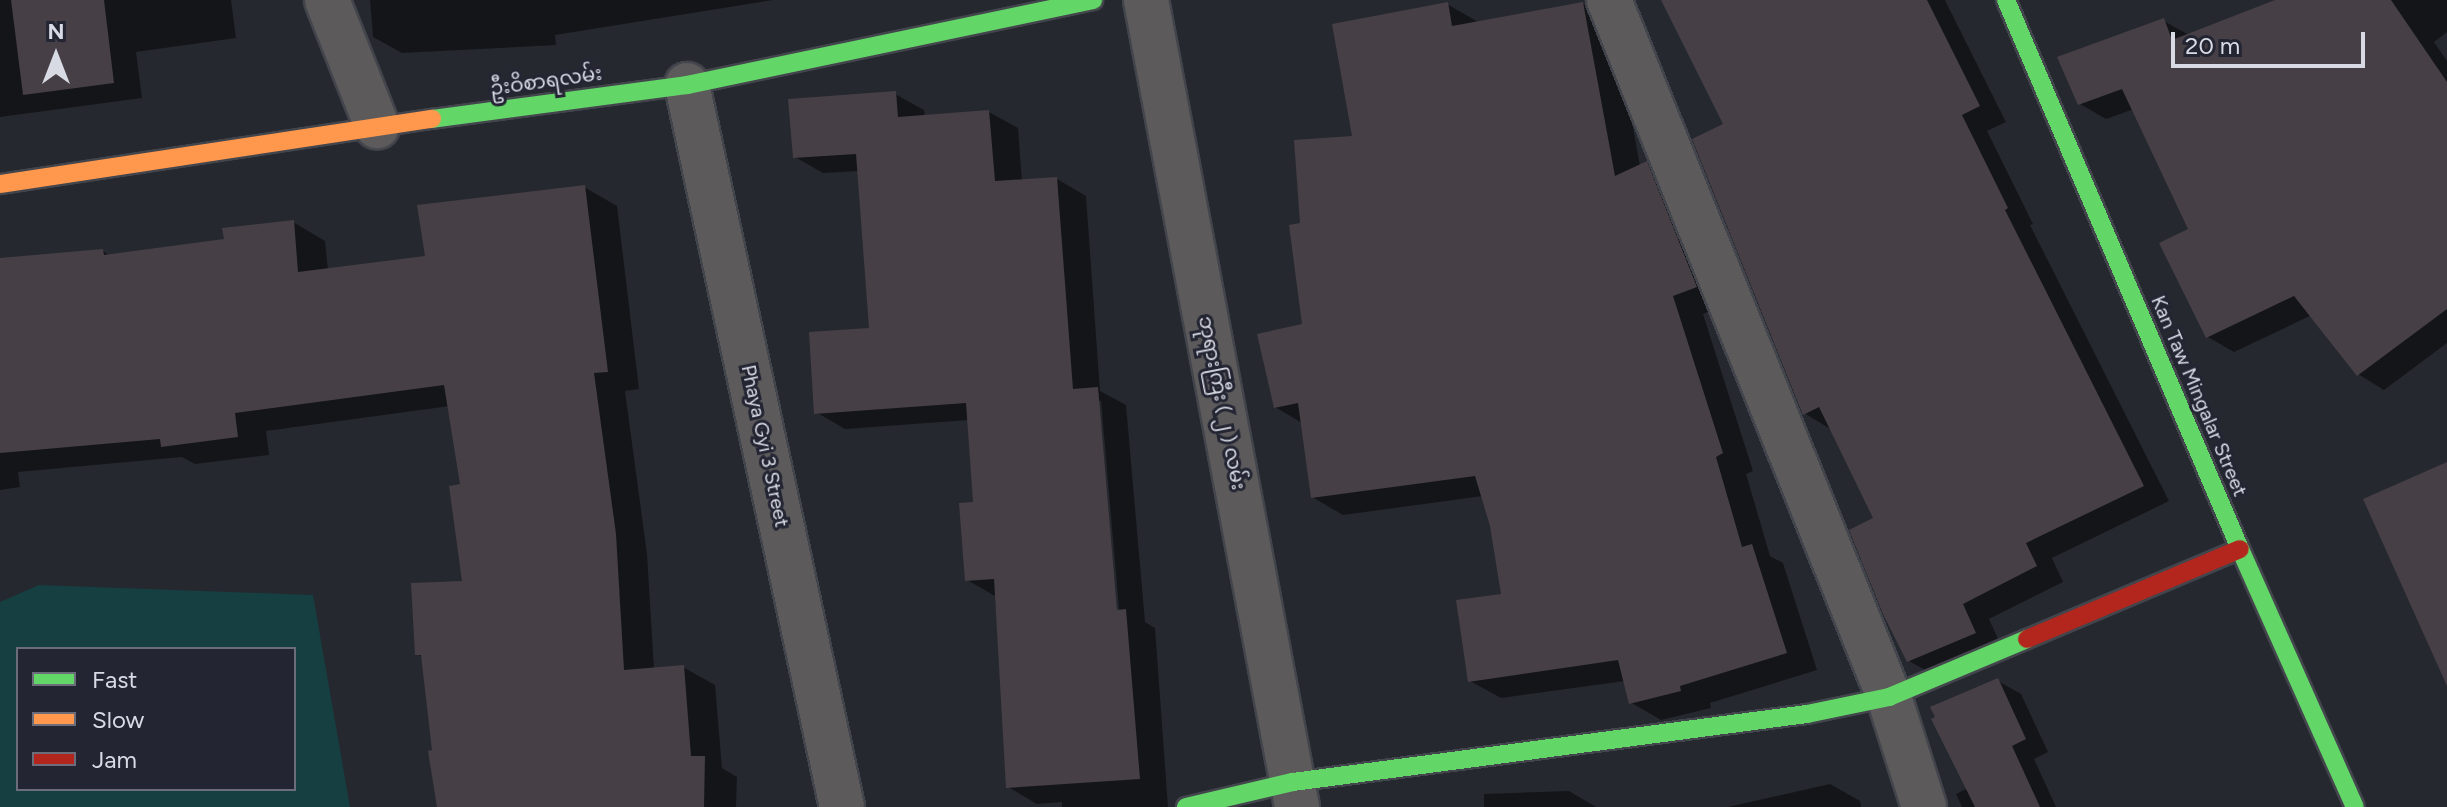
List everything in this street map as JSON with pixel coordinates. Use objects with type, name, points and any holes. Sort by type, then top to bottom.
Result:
[{"type":"street","points":[[327,0],[377,126]]},
{"type":"street","name":"ဦးဝိစာရလမ်း","points":[[0,184],[377,126],[687,85],[1093,0]]},
{"type":"street","name":"ဘုရားကြီး ( ၂ ) လမ်း","points":[[1146,0],[1295,794]]},
{"type":"street","points":[[1609,0],[1889,697],[1924,807]]},
{"type":"street","name":"Kan Taw Mingalar Street","points":[[2006,0],[2240,549],[2355,807]]},
{"type":"street","name":"Phaya Gyi 3 Street","points":[[687,85],[842,807]]},
{"type":"street","points":[[1186,807],[1295,794],[1807,714],[1889,697],[2240,549]]},
{"type":"shaded area","points":[[39,585],[313,595],[350,807],[0,807],[0,602]]},
{"type":"building","points":[[11,0],[104,0],[114,83],[23,95]]},
{"type":"building","points":[[1661,0],[1927,0],[1980,106],[1962,115],[2008,208],[2005,210],[2144,486],[2026,543],[2037,566],[1963,604],[1976,633],[1907,662],[1883,614],[1849,530],[1873,518],[1819,407],[1803,415],[1692,139],[1723,124]]},
{"type":"building","points":[[2275,0],[2391,0],[2447,82],[2447,309],[2357,376],[2294,296],[2206,338],[2159,243],[2188,229],[2122,89],[2078,105],[2057,57],[2164,18],[2172,40]]},
{"type":"building","points":[[1448,2],[1452,26],[1583,2],[1615,176],[1647,161],[1697,287],[1673,296],[1723,453],[1716,457],[1742,547],[1752,544],[1787,653],[1680,686],[1681,691],[1629,704],[1618,660],[1468,682],[1456,600],[1501,594],[1490,526],[1475,476],[1311,498],[1298,403],[1274,408],[1257,334],[1302,324],[1289,225],[1300,223],[1294,140],[1352,136],[1332,24]]},
{"type":"building","points":[[896,91],[898,117],[989,110],[995,181],[1057,177],[1073,389],[1098,387],[1117,610],[1126,609],[1140,779],[1006,788],[994,579],[965,581],[959,503],[973,502],[966,403],[814,414],[809,332],[869,328],[856,154],[793,158],[788,99]]},
{"type":"building","points":[[585,185],[608,372],[594,373],[616,534],[624,670],[684,665],[691,756],[705,756],[704,807],[437,807],[428,751],[432,750],[421,655],[415,655],[411,583],[462,581],[449,486],[460,484],[444,385],[235,413],[238,437],[161,447],[160,439],[0,453],[0,258],[103,249],[104,255],[224,239],[222,228],[294,220],[298,272],[425,256],[417,205]]},
{"type":"building","points":[[2447,462],[2447,686],[2363,499]]},
{"type":"building","points":[[1998,678],[2026,739],[2012,746],[2040,807],[1975,807],[1931,719],[1935,717],[1930,707]]},
{"type":"traffic: fast","points":[[432,119],[687,85],[1093,0]]},
{"type":"traffic: fast","points":[[2006,0],[2240,549],[2355,807]]},
{"type":"traffic: fast","points":[[1186,807],[1293,782],[1807,714],[1889,697],[2027,639]]},
{"type":"traffic: slow","points":[[0,184],[432,119]]},
{"type":"traffic: jam","points":[[2027,639],[2240,549]]}]
